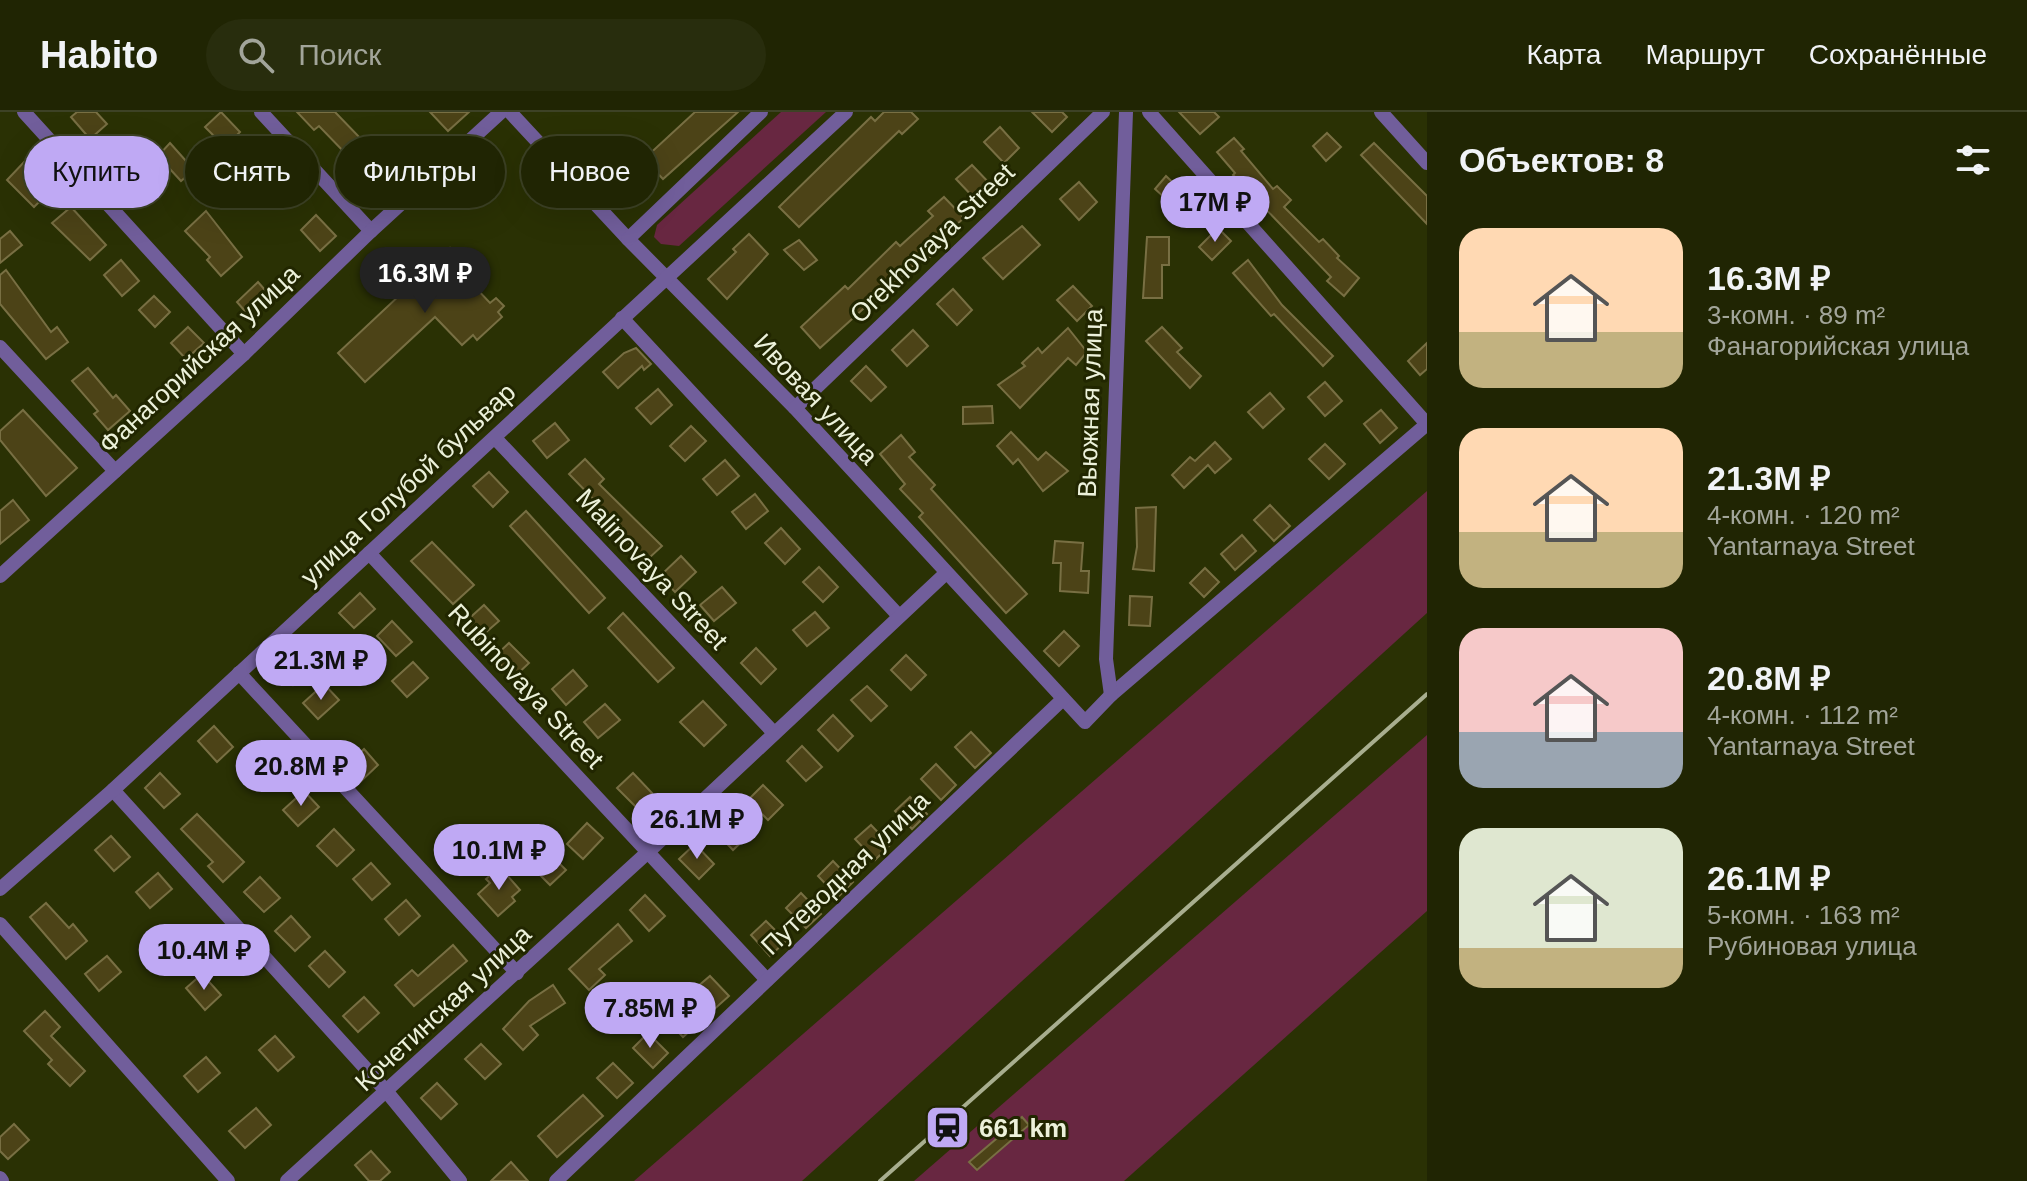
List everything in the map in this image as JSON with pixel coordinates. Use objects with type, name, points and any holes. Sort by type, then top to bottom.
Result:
[{"type":"street","points":[[24,112],[244,354]]},
{"type":"street","points":[[261,112],[371,231]]},
{"type":"street","name":"Фанагорийская улица","points":[[0,576],[244,354],[371,231],[501,112]]},
{"type":"street","name":"Ивовая улица","points":[[510,112],[628,239],[795,408],[945,574],[1085,722],[1111,695]]},
{"type":"street","points":[[628,239],[761,112]]},
{"type":"street","name":"улица Голубой бульвар","points":[[0,889],[113,790],[846,112]]},
{"type":"street","name":"Orekhovaya Street","points":[[795,408],[1103,112]]},
{"type":"street","name":"Вьюжная улица","points":[[1111,695],[1106,659],[1108,580],[1126,112]]},
{"type":"street","points":[[1111,695],[1427,424],[1149,112]]},
{"type":"street","points":[[1381,112],[1427,163]]},
{"type":"street","points":[[622,318],[899,616]]},
{"type":"street","points":[[0,347],[115,471]]},
{"type":"street","name":"Malinovaya Street","points":[[495,438],[774,733]]},
{"type":"street","name":"Rubinovaya Street","points":[[369,553],[767,980]]},
{"type":"street","name":"Кочетинская улица","points":[[287,1181],[517,973],[945,574]]},
{"type":"street","points":[[239,673],[517,973]]},
{"type":"street","name":"Путеводная улица","points":[[556,1181],[1063,699]]},
{"type":"street","points":[[113,790],[387,1092],[460,1181]]},
{"type":"street","points":[[0,924],[228,1181]]},
{"type":"shaded area","points":[[781,112],[826,112],[679,246],[661,244],[654,237],[657,225]]},
{"type":"shaded area","points":[[1427,491],[1427,613],[802,1181],[634,1181]]},
{"type":"shaded area","points":[[1427,735],[1427,911],[1124,1181],[914,1181]]},
{"type":"building","points":[[77,112],[96,112],[107,124],[93,136],[87,136],[71,117]]},
{"type":"building","points":[[221,112],[240,132],[236,136],[214,136],[205,127]]},
{"type":"building","points":[[297,112],[335,112],[358,136],[335,136],[335,143],[319,126],[314,130]]},
{"type":"building","points":[[430,112],[469,112],[448,131]]},
{"type":"building","points":[[695,112],[738,112],[663,179],[658,174],[658,146]]},
{"type":"building","points":[[884,112],[911,112],[918,119],[902,134],[899,131],[799,227],[779,207],[871,117],[875,121]]},
{"type":"building","points":[[1032,112],[1062,112],[1067,117],[1052,132]]},
{"type":"building","points":[[1179,112],[1214,112],[1219,117],[1200,134]]},
{"type":"building","points":[[1000,127],[1019,148],[1004,163],[984,142]]},
{"type":"building","points":[[1327,133],[1341,147],[1326,161],[1313,146]]},
{"type":"building","points":[[1234,138],[1273,189],[1277,186],[1291,200],[1284,207],[1319,242],[1323,239],[1339,256],[1337,258],[1359,278],[1344,296],[1327,281],[1331,277],[1233,175],[1235,173],[1217,152]]},
{"type":"building","points":[[1374,143],[1427,196],[1427,224],[1361,155]]},
{"type":"building","points":[[169,144],[185,160],[185,178],[181,181],[169,168]]},
{"type":"building","points":[[24,162],[24,197],[7,180]]},
{"type":"building","points":[[972,165],[992,186],[976,200],[956,179]]},
{"type":"building","points":[[1166,176],[1187,196],[1176,208],[1155,189]]},
{"type":"building","points":[[1079,182],[1097,202],[1079,220],[1060,199]]},
{"type":"building","points":[[944,197],[964,218],[941,238],[946,243],[930,257],[926,253],[876,302],[873,300],[820,348],[801,327],[845,286],[848,289],[896,242],[900,246],[933,216],[928,211]]},
{"type":"building","points":[[72,208],[106,245],[90,260],[52,223]]},
{"type":"building","points":[[206,211],[242,257],[221,276],[207,260],[210,257],[185,231]]},
{"type":"building","points":[[316,215],[336,236],[320,251],[301,230]]},
{"type":"building","points":[[1022,226],[1040,245],[1003,279],[983,258]]},
{"type":"building","points":[[1218,228],[1231,241],[1212,260],[1199,247]]},
{"type":"building","points":[[10,231],[22,245],[0,263],[0,239]]},
{"type":"building","points":[[749,234],[768,254],[727,299],[708,279],[736,252],[733,249]]},
{"type":"building","points":[[1147,237],[1169,237],[1169,265],[1162,265],[1162,298],[1143,298]]},
{"type":"building","points":[[799,240],[817,260],[804,270],[784,250]]},
{"type":"building","points":[[450,248],[480,281],[474,286],[490,303],[496,298],[504,306],[498,312],[502,317],[477,340],[473,335],[462,345],[435,317],[365,382],[338,353]]},
{"type":"building","points":[[121,260],[139,281],[122,296],[104,275]]},
{"type":"building","points":[[1248,260],[1282,305],[1333,356],[1323,366],[1274,314],[1271,316],[1233,273]]},
{"type":"building","points":[[6,270],[51,332],[57,327],[68,342],[46,359],[0,304],[0,275]]},
{"type":"building","points":[[258,282],[272,298],[251,318],[237,302]]},
{"type":"building","points":[[1073,286],[1092,306],[1077,321],[1057,300]]},
{"type":"building","points":[[953,289],[972,310],[957,325],[937,304]]},
{"type":"building","points":[[154,296],[170,312],[155,327],[139,310]]},
{"type":"building","points":[[188,327],[204,343],[186,359],[171,343]]},
{"type":"building","points":[[1162,327],[1182,348],[1177,352],[1201,376],[1190,388],[1146,341]]},
{"type":"building","points":[[1068,328],[1087,352],[1076,365],[1068,358],[1020,408],[998,385],[1025,366],[1022,363],[1038,348],[1042,353]]},
{"type":"building","points":[[913,330],[928,346],[907,366],[892,350]]},
{"type":"building","points":[[1427,343],[1427,369],[1420,375],[1408,361]]},
{"type":"building","points":[[636,348],[651,364],[644,370],[642,366],[618,388],[603,372],[624,353]]},
{"type":"building","points":[[866,366],[886,387],[871,401],[851,381]]},
{"type":"building","points":[[88,368],[113,398],[116,395],[130,411],[108,430],[94,414],[98,411],[72,381]]},
{"type":"building","points":[[1325,382],[1342,401],[1325,416],[1308,397]]},
{"type":"building","points":[[658,389],[672,405],[651,424],[636,408]]},
{"type":"building","points":[[1270,393],[1284,409],[1263,428],[1248,412]]},
{"type":"building","points":[[992,406],[993,423],[963,424],[963,407]]},
{"type":"building","points":[[23,410],[77,468],[46,496],[0,440],[0,431]]},
{"type":"building","points":[[1381,410],[1397,428],[1380,443],[1364,424]]},
{"type":"building","points":[[555,423],[569,440],[547,458],[533,441]]},
{"type":"building","points":[[691,426],[706,441],[685,461],[670,446]]},
{"type":"building","points":[[1011,432],[1038,460],[1046,452],[1068,471],[1043,491],[1018,459],[1013,464],[997,446]]},
{"type":"building","points":[[901,435],[915,452],[909,457],[935,485],[931,489],[1027,594],[1006,613],[919,517],[923,513],[900,489],[905,484],[880,454]]},
{"type":"building","points":[[1215,442],[1231,459],[1215,473],[1208,465],[1184,488],[1172,475],[1190,457],[1195,461]]},
{"type":"building","points":[[1325,444],[1345,464],[1329,479],[1309,459]]},
{"type":"building","points":[[585,459],[604,479],[599,484],[662,546],[647,560],[597,513],[602,508],[569,474]]},
{"type":"building","points":[[725,460],[739,476],[717,495],[703,479]]},
{"type":"building","points":[[489,472],[508,492],[493,507],[473,486]]},
{"type":"building","points":[[755,494],[768,511],[746,529],[732,512]]},
{"type":"building","points":[[13,500],[29,520],[0,544],[0,511]]},
{"type":"building","points":[[1270,505],[1290,526],[1274,541],[1254,520]]},
{"type":"building","points":[[1156,507],[1154,571],[1133,569],[1137,547],[1136,508]]},
{"type":"building","points":[[526,511],[605,598],[589,613],[510,526]]},
{"type":"building","points":[[781,528],[800,549],[785,564],[765,543]]},
{"type":"building","points":[[1242,535],[1256,551],[1235,570],[1221,554]]},
{"type":"building","points":[[1055,541],[1083,543],[1081,571],[1089,571],[1088,593],[1060,591],[1061,563],[1053,563]]},
{"type":"building","points":[[432,542],[474,585],[453,604],[411,561]]},
{"type":"building","points":[[681,556],[696,572],[675,592],[660,576]]},
{"type":"building","points":[[819,567],[838,587],[823,602],[803,582]]},
{"type":"building","points":[[1205,568],[1219,582],[1204,597],[1190,583]]},
{"type":"building","points":[[722,587],[736,603],[714,621],[700,605]]},
{"type":"building","points":[[360,593],[375,609],[354,628],[339,613]]},
{"type":"building","points":[[1130,596],[1152,597],[1150,626],[1129,625]]},
{"type":"building","points":[[484,605],[499,621],[477,640],[463,624]]},
{"type":"building","points":[[815,612],[829,628],[807,646],[793,630]]},
{"type":"building","points":[[623,613],[674,668],[658,682],[608,628]]},
{"type":"building","points":[[392,621],[412,642],[396,656],[377,636]]},
{"type":"building","points":[[1064,631],[1079,646],[1059,666],[1044,651]]},
{"type":"building","points":[[509,643],[529,663],[513,678],[494,657]]},
{"type":"building","points":[[756,648],[776,669],[761,684],[741,663]]},
{"type":"building","points":[[299,650],[314,666],[293,685],[278,669]]},
{"type":"building","points":[[906,655],[926,675],[911,690],[891,670]]},
{"type":"building","points":[[413,662],[428,678],[407,697],[392,681]]},
{"type":"building","points":[[573,670],[587,686],[566,705],[552,689]]},
{"type":"building","points":[[324,684],[339,700],[318,719],[303,703]]},
{"type":"building","points":[[867,686],[887,706],[871,721],[851,700]]},
{"type":"building","points":[[703,701],[726,725],[704,746],[680,722]]},
{"type":"building","points":[[605,704],[620,720],[598,738],[584,722]]},
{"type":"building","points":[[833,715],[853,736],[838,751],[818,730]]},
{"type":"building","points":[[214,726],[233,747],[217,762],[198,741]]},
{"type":"building","points":[[971,732],[991,753],[975,768],[955,747]]},
{"type":"building","points":[[802,746],[822,767],[806,781],[787,761]]},
{"type":"building","points":[[364,749],[378,765],[357,785],[343,769]]},
{"type":"building","points":[[267,750],[282,766],[261,785],[246,770]]},
{"type":"building","points":[[936,764],[956,785],[941,800],[921,779]]},
{"type":"building","points":[[160,773],[180,794],[164,808],[145,788]]},
{"type":"building","points":[[633,773],[652,793],[637,808],[617,788]]},
{"type":"building","points":[[763,785],[783,805],[768,820],[748,800]]},
{"type":"building","points":[[304,791],[319,807],[298,826],[283,810]]},
{"type":"building","points":[[910,797],[927,814],[912,829],[895,811]]},
{"type":"building","points":[[197,814],[244,862],[223,882],[208,866],[213,862],[181,829]]},
{"type":"building","points":[[729,814],[749,835],[733,850],[713,829]]},
{"type":"building","points":[[587,823],[603,838],[583,859],[567,844]]},
{"type":"building","points":[[871,825],[890,845],[875,860],[855,839]]},
{"type":"building","points":[[334,829],[354,850],[337,866],[317,846]]},
{"type":"building","points":[[111,836],[130,857],[114,871],[95,850]]},
{"type":"building","points":[[695,844],[714,864],[699,879],[679,859]]},
{"type":"building","points":[[546,850],[566,870],[550,885],[530,865]]},
{"type":"building","points":[[833,861],[853,882],[838,897],[818,876]]},
{"type":"building","points":[[371,863],[390,884],[372,900],[353,879]]},
{"type":"building","points":[[500,867],[520,890],[512,897],[515,901],[498,916],[478,894],[490,883],[486,879]]},
{"type":"building","points":[[158,873],[172,889],[150,908],[136,892]]},
{"type":"building","points":[[260,877],[280,898],[264,912],[244,892]]},
{"type":"building","points":[[801,893],[821,914],[806,928],[786,908]]},
{"type":"building","points":[[645,895],[665,916],[649,931],[630,910]]},
{"type":"building","points":[[406,900],[420,916],[399,935],[385,919]]},
{"type":"building","points":[[46,903],[69,928],[73,924],[87,941],[66,959],[30,917]]},
{"type":"building","points":[[291,916],[310,937],[295,951],[275,931]]},
{"type":"building","points":[[766,921],[786,941],[770,956],[751,935]]},
{"type":"building","points":[[618,924],[632,941],[599,969],[605,975],[589,990],[569,969]]},
{"type":"building","points":[[453,945],[467,961],[414,1006],[395,985],[412,970],[418,976]]},
{"type":"building","points":[[325,951],[345,972],[329,987],[309,966]]},
{"type":"building","points":[[107,956],[121,972],[99,991],[85,974]]},
{"type":"building","points":[[202,974],[221,995],[205,1010],[186,988]]},
{"type":"building","points":[[710,976],[729,996],[683,1037],[663,1016]]},
{"type":"building","points":[[553,985],[565,1003],[530,1026],[538,1035],[523,1050],[503,1029],[529,1001]]},
{"type":"building","points":[[364,997],[379,1013],[358,1032],[343,1016]]},
{"type":"building","points":[[45,1011],[60,1027],[51,1036],[85,1071],[70,1086],[48,1064],[52,1060],[24,1031]]},
{"type":"building","points":[[648,1033],[668,1053],[653,1068],[633,1048]]},
{"type":"building","points":[[275,1036],[294,1057],[278,1071],[259,1050]]},
{"type":"building","points":[[481,1044],[501,1064],[485,1079],[465,1059]]},
{"type":"building","points":[[206,1057],[220,1073],[198,1092],[184,1076]]},
{"type":"building","points":[[613,1063],[633,1083],[617,1098],[597,1078]]},
{"type":"building","points":[[437,1083],[457,1104],[441,1119],[421,1098]]},
{"type":"building","points":[[583,1095],[603,1116],[557,1157],[538,1136]]},
{"type":"building","points":[[256,1108],[271,1125],[245,1148],[229,1131]]},
{"type":"building","points":[[1022,1117],[1029,1125],[977,1170],[969,1162]]},
{"type":"building","points":[[14,1124],[29,1140],[8,1159],[0,1151],[0,1137]]},
{"type":"building","points":[[371,1151],[390,1172],[380,1181],[369,1181],[355,1165]]},
{"type":"building","points":[[511,1162],[528,1181],[491,1181]]},
{"type":"railway","points":[[880,1181],[1427,694]]},
{"type":"place","name":"661 km","points":[[948,1128]]}]
